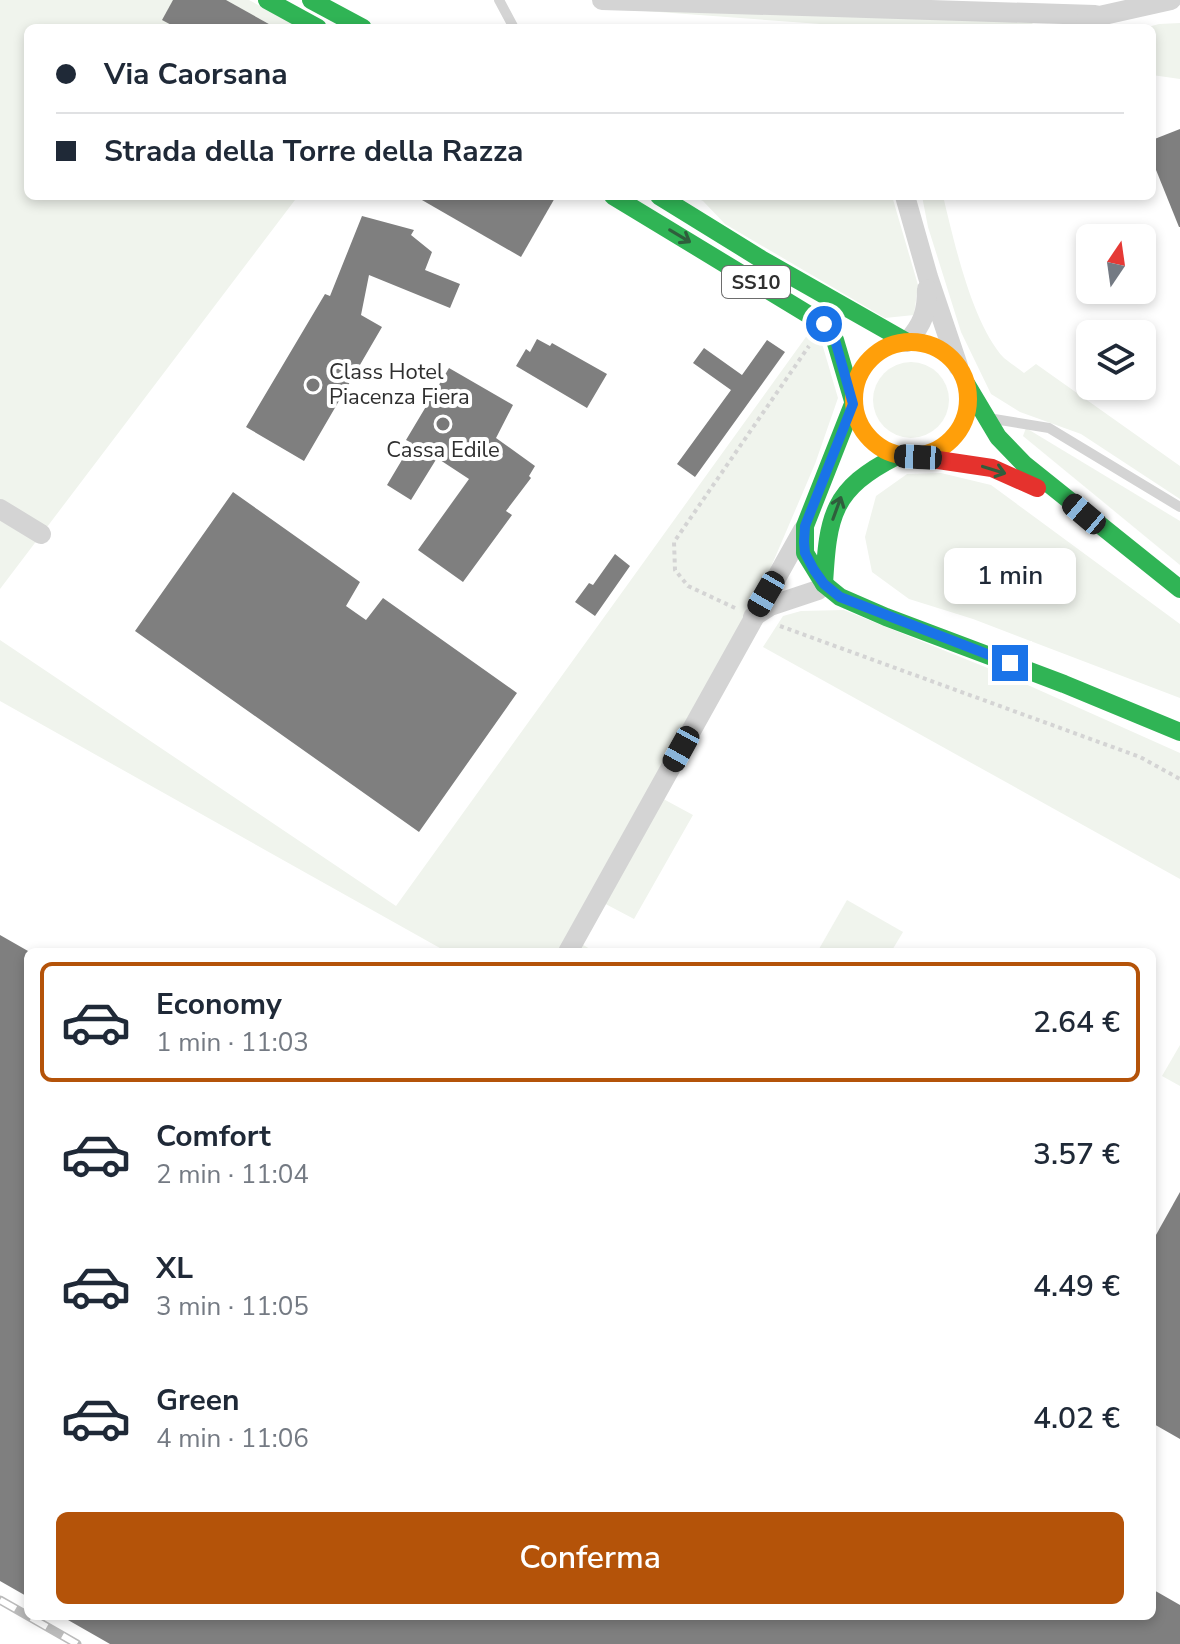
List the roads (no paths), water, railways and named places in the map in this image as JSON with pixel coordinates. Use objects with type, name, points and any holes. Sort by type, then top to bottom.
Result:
[{"type":"main road","points":[[267,0],[311,24]]},
{"type":"main road","points":[[311,0],[356,24]]},
{"type":"main road","name":"SS10","points":[[620,200],[824,324],[835,340],[853,404]]},
{"type":"main road","name":"SS10","points":[[665,200],[761,259],[907,342]]},
{"type":"main road","points":[[1180,589],[1024,464],[984,418],[962,375],[944,352],[927,344],[907,342],[889,346],[874,355],[862,369],[853,404],[805,526],[805,553],[824,584],[840,597],[886,617],[1064,684],[1180,732]]},
{"type":"main road","points":[[918,457],[937,451],[953,439],[964,423],[969,404],[962,375]]},
{"type":"main road","points":[[853,404],[867,437],[881,449],[897,456],[992,468],[1020,478],[1084,514]]},
{"type":"main road","points":[[824,584],[827,540],[840,498],[858,477],[897,456]]},
{"type":"street","points":[[602,0],[1180,12]]},
{"type":"street","points":[[1122,11],[1171,0]]},
{"type":"street","points":[[1068,24],[1093,8]]},
{"type":"street","points":[[906,200],[928,277],[962,375]]},
{"type":"street","points":[[907,342],[920,328],[927,312],[928,277]]},
{"type":"street","points":[[0,509],[41,534]]},
{"type":"street","points":[[570,948],[805,526]]},
{"type":"street","points":[[753,617],[770,606],[818,590],[824,584]]},
{"type":"lane","points":[[499,0],[512,24]]},
{"type":"lane","points":[[984,418],[1049,428],[1180,507]]},
{"type":"railway","points":[[0,1600],[24,1614]]},
{"type":"railway","points":[[35,1620],[77,1644]]},
{"type":"place","name":"Class Hotel Piacenza Fiera","points":[[313,385]]},
{"type":"place","name":"Cassa Edile","points":[[443,424]]}]
